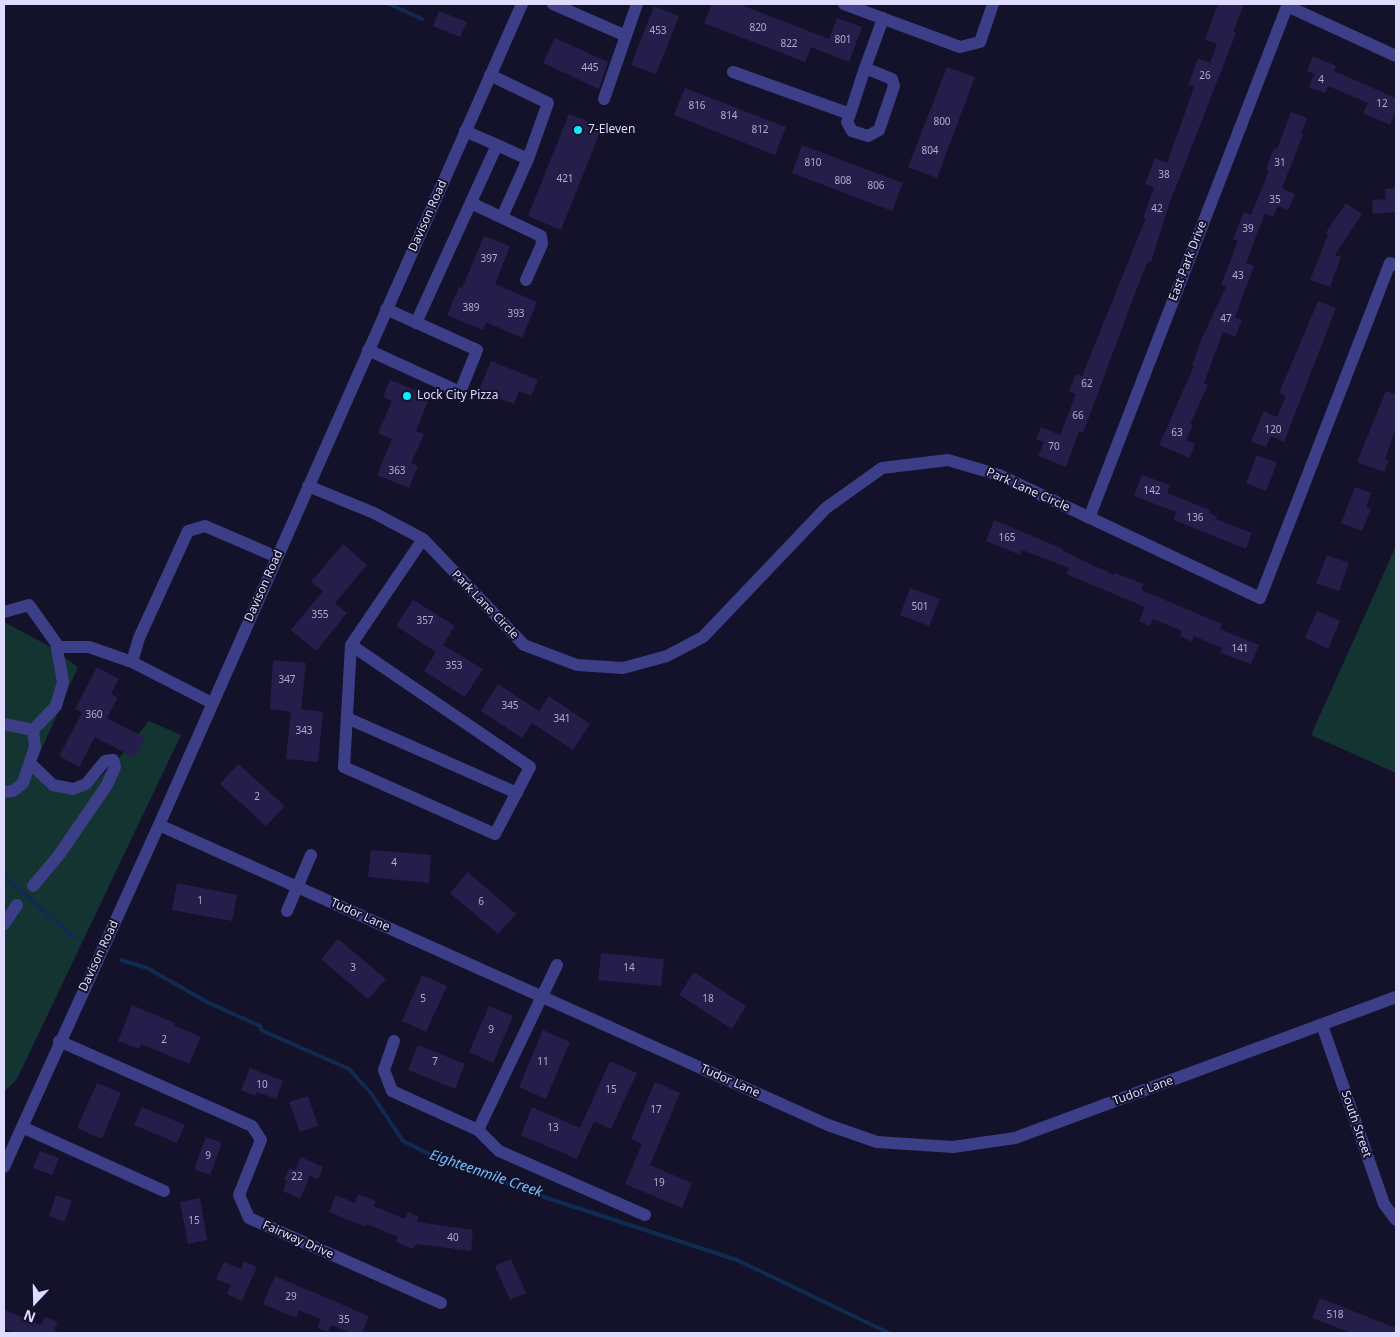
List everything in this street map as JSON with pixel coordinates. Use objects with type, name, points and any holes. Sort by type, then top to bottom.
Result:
[{"type":"street","name":"Davison Road","points":[[4,1167],[59,1041],[159,825],[522,4]]},
{"type":"street","points":[[553,4],[626,36]]},
{"type":"street","points":[[604,99],[637,4]]},
{"type":"street","points":[[844,4],[960,47],[980,42],[993,4]]},
{"type":"street","points":[[1288,5],[1396,56]]},
{"type":"street","name":"East Park Drive","points":[[1089,518],[1288,5]]},
{"type":"street","points":[[866,68],[892,79],[894,86],[879,130],[868,136],[852,131],[847,122],[883,18]]},
{"type":"street","points":[[733,72],[850,114]]},
{"type":"street","points":[[490,75],[548,103],[528,159],[502,217]]},
{"type":"street","points":[[465,131],[528,159]]},
{"type":"street","points":[[416,322],[498,145]]},
{"type":"street","points":[[471,203],[540,236],[542,244],[526,280]]},
{"type":"street","name":"Park Lane Circle","points":[[308,486],[374,513],[423,539],[524,645],[577,665],[623,668],[667,656],[703,637],[826,508],[882,468],[948,460],[999,476],[1260,598],[1390,263],[1396,266]]},
{"type":"street","points":[[368,350],[460,392],[477,350],[386,309]]},
{"type":"street","points":[[132,662],[139,638],[188,532],[205,526],[277,557]]},
{"type":"street","points":[[351,646],[530,767],[495,834],[344,767],[351,646],[423,539]]},
{"type":"street","points":[[4,612],[29,605],[57,647],[63,682],[56,706],[33,730]]},
{"type":"street","points":[[57,647],[89,647],[132,662],[212,704]]},
{"type":"street","points":[[347,718],[517,793]]},
{"type":"street","points":[[4,724],[33,730]]},
{"type":"street","points":[[4,792],[12,791],[24,783],[35,747],[33,730]]},
{"type":"street","points":[[31,764],[53,785],[73,789],[86,784],[105,761],[113,760],[115,767],[107,785],[59,855],[33,886]]},
{"type":"street","name":"Tudor Lane","points":[[159,825],[828,1125],[878,1142],[953,1147],[1015,1138],[1396,997]]},
{"type":"street","points":[[287,911],[311,855]]},
{"type":"street","points":[[4,924],[17,905]]},
{"type":"street","points":[[478,1130],[557,965]]},
{"type":"street","name":"South Street","points":[[1322,1025],[1384,1204],[1396,1220]]},
{"type":"street","name":"Fairway Drive","points":[[59,1041],[252,1126],[261,1140],[239,1195],[249,1218],[441,1303]]},
{"type":"street","points":[[394,1041],[384,1070],[392,1091],[478,1130],[499,1151],[645,1215]]},
{"type":"street","points":[[22,1126],[164,1191]]},
{"type":"green space","points":[[1396,546],[1396,773],[1311,735]]},
{"type":"green space","points":[[4,622],[49,646],[78,667],[31,773],[88,790],[119,758],[149,721],[181,735],[17,1079],[4,1092]]},
{"type":"building","points":[[712,4],[739,4],[829,39],[837,18],[862,27],[849,62],[811,47],[805,62],[704,23]]},
{"type":"building","points":[[1218,4],[1244,4],[1233,32],[1236,33],[1170,202],[1151,262],[1148,261],[1083,433],[1079,431],[1066,467],[1038,456],[1044,442],[1036,439],[1041,427],[1060,435],[1076,394],[1069,391],[1076,374],[1082,376],[1146,218],[1143,217],[1154,188],[1145,184],[1155,158],[1167,163],[1194,87],[1188,85],[1198,58],[1210,63],[1217,44],[1205,39]]},
{"type":"building","points":[[654,6],[679,16],[656,74],[631,65]]},
{"type":"building","points":[[439,11],[467,22],[460,37],[433,26]]},
{"type":"building","points":[[555,38],[608,62],[599,89],[543,63]]},
{"type":"building","points":[[1313,56],[1336,66],[1334,71],[1396,98],[1396,110],[1390,125],[1363,113],[1368,103],[1328,86],[1325,93],[1309,87],[1314,74],[1307,71]]},
{"type":"building","points":[[947,67],[975,77],[937,178],[908,167]]},
{"type":"building","points":[[685,88],[786,127],[775,155],[674,115]]},
{"type":"building","points":[[1291,112],[1307,118],[1301,134],[1303,135],[1282,188],[1295,194],[1288,210],[1278,206],[1273,217],[1265,213],[1246,263],[1254,266],[1235,317],[1242,320],[1235,337],[1223,332],[1204,383],[1208,385],[1190,424],[1193,425],[1186,440],[1195,444],[1190,458],[1159,445],[1194,366],[1192,365],[1202,338],[1226,287],[1221,285],[1238,241],[1233,239],[1244,212],[1251,215],[1269,171],[1266,170],[1274,148],[1277,149]]},
{"type":"building","points":[[569,114],[602,127],[561,230],[528,216]]},
{"type":"building","points":[[802,145],[903,183],[892,211],[792,173]]},
{"type":"building","points":[[1396,188],[1396,212],[1373,214],[1372,200],[1386,199],[1385,189]]},
{"type":"building","points":[[1346,203],[1362,214],[1335,255],[1341,257],[1330,287],[1310,280],[1328,235],[1325,234]]},
{"type":"building","points":[[484,236],[510,246],[495,284],[537,302],[522,338],[486,322],[483,330],[447,315],[459,287],[462,288]]},
{"type":"building","points":[[1318,301],[1336,308],[1284,442],[1271,436],[1266,447],[1251,441],[1264,411],[1277,417],[1286,396],[1279,393]]},
{"type":"building","points":[[491,361],[538,380],[531,396],[519,391],[514,404],[479,390]]},
{"type":"building","points":[[390,380],[430,396],[416,431],[424,434],[411,463],[418,466],[409,488],[377,475],[392,439],[378,433],[392,401],[383,397]]},
{"type":"building","points":[[1386,391],[1396,395],[1396,427],[1385,459],[1389,460],[1384,472],[1357,462]]},
{"type":"building","points":[[1257,455],[1277,463],[1266,491],[1246,483]]},
{"type":"building","points":[[1142,475],[1170,485],[1167,493],[1210,510],[1209,513],[1217,516],[1216,519],[1252,533],[1246,549],[1174,520],[1176,512],[1134,496]]},
{"type":"building","points":[[1355,487],[1371,493],[1366,508],[1371,509],[1362,531],[1341,523]]},
{"type":"building","points":[[994,520],[1063,549],[1063,551],[1114,575],[1115,573],[1144,584],[1141,590],[1222,624],[1220,629],[1259,645],[1251,664],[1220,653],[1222,648],[1194,636],[1192,642],[1180,636],[1182,631],[1153,619],[1150,626],[1139,621],[1145,607],[1066,574],[1069,568],[1022,550],[1020,555],[986,541]]},
{"type":"building","points":[[343,544],[367,565],[335,603],[347,613],[316,651],[291,630],[323,591],[311,582]]},
{"type":"building","points":[[1327,555],[1349,563],[1339,591],[1316,583]]},
{"type":"building","points":[[910,588],[940,599],[929,626],[900,615]]},
{"type":"building","points":[[413,600],[455,626],[443,645],[483,669],[465,697],[424,671],[436,652],[396,626]]},
{"type":"building","points":[[1317,611],[1340,621],[1328,649],[1305,638]]},
{"type":"building","points":[[273,660],[306,663],[301,709],[323,712],[318,762],[286,759],[291,712],[270,709]]},
{"type":"building","points":[[97,667],[119,679],[111,694],[118,698],[107,718],[145,738],[135,758],[95,737],[79,767],[59,756],[82,713],[75,709]]},
{"type":"building","points":[[498,684],[539,711],[549,696],[590,724],[573,750],[532,723],[522,738],[481,711]]},
{"type":"building","points":[[238,764],[285,806],[266,826],[220,784]]},
{"type":"building","points":[[371,850],[431,855],[429,883],[368,877]]},
{"type":"building","points":[[468,872],[516,914],[498,934],[450,893]]},
{"type":"building","points":[[177,883],[237,895],[232,921],[172,910]]},
{"type":"building","points":[[338,939],[386,979],[368,999],[321,959]]},
{"type":"building","points":[[601,953],[664,959],[661,986],[598,980]]},
{"type":"building","points":[[694,972],[746,1006],[732,1029],[679,995]]},
{"type":"building","points":[[422,975],[447,986],[426,1032],[402,1021]]},
{"type":"building","points":[[132,1005],[175,1023],[174,1025],[201,1037],[189,1064],[141,1044],[139,1049],[118,1041]]},
{"type":"building","points":[[489,1006],[513,1016],[493,1063],[469,1052]]},
{"type":"building","points":[[543,1030],[570,1042],[546,1099],[519,1087]]},
{"type":"building","points":[[418,1045],[465,1064],[455,1089],[408,1070]]},
{"type":"building","points":[[610,1061],[637,1073],[611,1129],[594,1121],[577,1159],[521,1135],[532,1107],[580,1128]]},
{"type":"building","points":[[250,1068],[283,1081],[276,1099],[257,1092],[256,1096],[241,1090]]},
{"type":"building","points":[[655,1082],[680,1093],[650,1165],[692,1183],[682,1208],[625,1184],[642,1144],[631,1139]]},
{"type":"building","points":[[97,1083],[121,1093],[102,1139],[77,1128]]},
{"type":"building","points":[[308,1096],[318,1126],[300,1132],[289,1102]]},
{"type":"building","points":[[142,1107],[185,1125],[177,1143],[134,1125]]},
{"type":"building","points":[[206,1137],[222,1143],[210,1175],[194,1169]]},
{"type":"building","points":[[40,1151],[59,1158],[52,1175],[33,1168]]},
{"type":"building","points":[[301,1157],[323,1167],[318,1179],[310,1176],[300,1199],[283,1191],[287,1181],[284,1180],[289,1168],[295,1170]]},
{"type":"building","points":[[358,1194],[376,1201],[374,1206],[405,1219],[408,1212],[419,1217],[417,1222],[473,1230],[471,1251],[416,1244],[413,1249],[396,1242],[398,1237],[367,1224],[366,1227],[329,1212],[336,1195],[355,1203]]},
{"type":"building","points":[[56,1195],[72,1201],[64,1222],[49,1216]]},
{"type":"building","points":[[200,1198],[207,1240],[188,1244],[180,1202]]},
{"type":"building","points":[[511,1259],[526,1293],[510,1300],[495,1266]]},
{"type":"building","points":[[244,1261],[257,1267],[242,1301],[227,1294],[231,1285],[216,1279],[224,1262],[241,1269]]},
{"type":"building","points":[[275,1276],[369,1316],[362,1333],[352,1333],[331,1325],[328,1332],[317,1328],[321,1319],[299,1310],[296,1318],[263,1304]]},
{"type":"building","points":[[1320,1298],[1396,1328],[1396,1333],[1352,1333],[1312,1318]]},
{"type":"building","points":[[4,1310],[41,1325],[45,1317],[58,1322],[54,1330],[60,1333],[14,1333],[4,1329]]},
{"type":"waterway","points":[[389,4],[422,19]]},
{"type":"waterway","name":"Eighteenmile Creek","points":[[4,876],[76,939]]},
{"type":"waterway","name":"Eighteenmile Creek","points":[[121,960],[147,968],[207,1002],[260,1026],[261,1030],[349,1069],[370,1092],[403,1141],[435,1157],[544,1197],[737,1260],[889,1333]]},
{"type":"place","name":"7-Eleven","points":[[578,130]]},
{"type":"place","name":"Lock City Pizza","points":[[407,396]]}]
